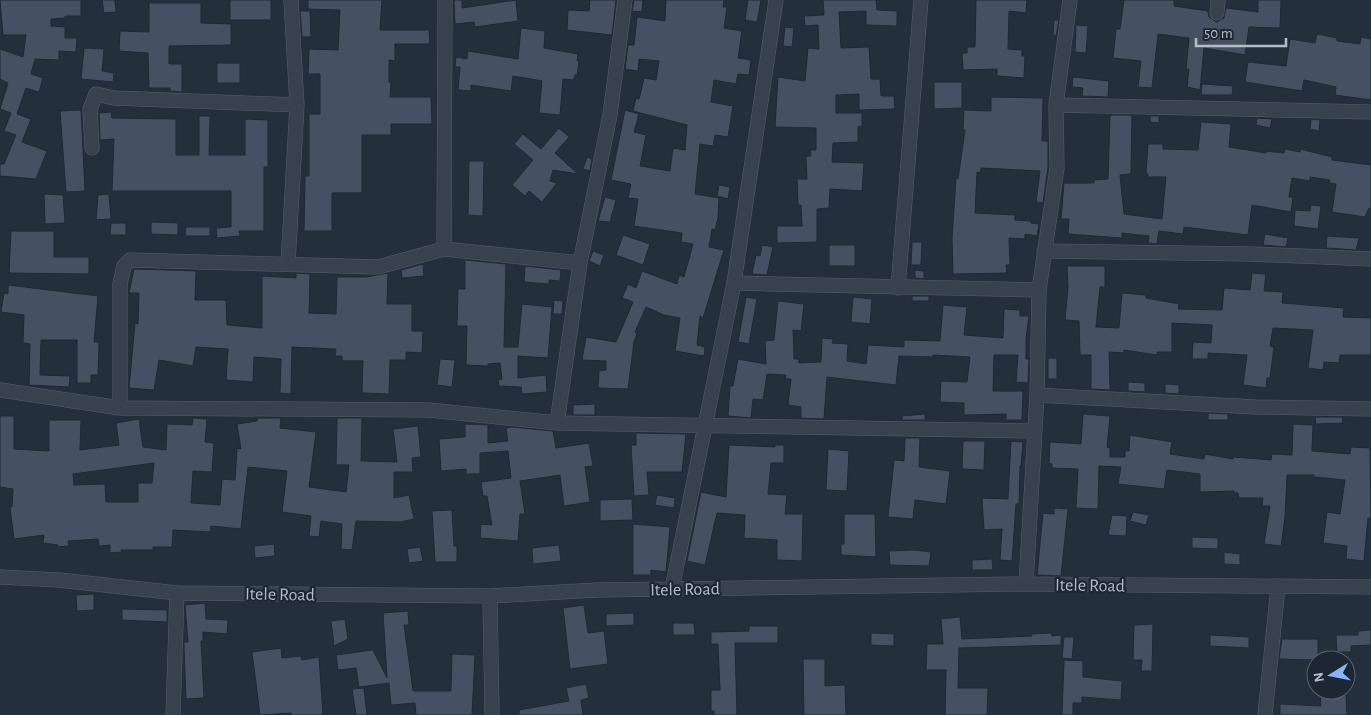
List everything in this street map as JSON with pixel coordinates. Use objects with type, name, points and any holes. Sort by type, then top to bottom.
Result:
[{"type":"street","points":[[288,264],[296,105],[291,0]]},
{"type":"street","points":[[444,249],[445,0]]},
{"type":"street","points":[[557,423],[580,263],[610,115],[625,0]]},
{"type":"street","points":[[672,589],[734,283],[776,0]]},
{"type":"street","points":[[898,288],[921,0]]},
{"type":"street","points":[[1026,584],[1037,396],[1040,290],[1057,168],[1056,105],[1070,0]]},
{"type":"street","points":[[92,148],[90,109],[96,94],[114,98],[296,105]]},
{"type":"street","points":[[1056,105],[1371,112]]},
{"type":"street","points":[[120,408],[120,284],[124,266],[130,260],[378,266],[444,249],[580,263]]},
{"type":"street","points":[[1044,251],[1251,254],[1371,259]]},
{"type":"street","points":[[734,283],[1040,290]]},
{"type":"street","points":[[0,390],[120,408],[429,410],[557,423],[1035,431]]},
{"type":"street","points":[[1037,396],[1255,407],[1371,408]]},
{"type":"street","name":"Itele Road","points":[[0,577],[68,581],[177,593],[490,596],[598,590],[1026,584],[1371,587]]},
{"type":"street","points":[[1265,715],[1278,587]]},
{"type":"street","points":[[173,715],[177,593]]},
{"type":"street","points":[[490,596],[492,715]]},
{"type":"building","points":[[0,0],[81,0],[81,16],[65,16],[65,18],[51,19],[51,26],[65,27],[65,38],[77,38],[76,52],[59,51],[59,60],[35,59],[31,74],[43,78],[39,92],[26,88],[17,114],[31,119],[22,142],[47,151],[36,179],[0,176],[0,164],[4,164],[16,135],[4,131],[11,113],[0,109],[8,83],[0,79],[0,49],[23,57],[26,35],[3,35]]},
{"type":"building","points":[[102,0],[115,0],[116,12],[104,13]]},
{"type":"building","points":[[230,0],[271,0],[271,20],[230,20]]},
{"type":"building","points":[[308,0],[382,0],[380,30],[429,30],[430,44],[395,44],[395,61],[389,60],[389,82],[391,83],[390,97],[431,97],[432,124],[391,124],[391,135],[362,135],[362,193],[332,193],[332,231],[304,231],[305,176],[309,176],[309,114],[320,114],[320,74],[308,74],[309,49],[338,50],[340,10],[308,9]]},
{"type":"building","points":[[454,0],[462,0],[462,8],[516,0],[518,21],[475,27],[474,22],[455,24]]},
{"type":"building","points":[[590,0],[616,0],[612,35],[567,30],[568,10],[589,11]]},
{"type":"building","points":[[634,0],[643,0],[642,12],[632,11]]},
{"type":"building","points":[[666,0],[724,0],[723,7],[727,7],[724,28],[742,31],[738,58],[751,60],[749,75],[738,74],[736,84],[714,80],[711,102],[733,106],[728,137],[715,135],[713,146],[700,144],[695,194],[719,198],[718,218],[715,230],[712,229],[709,247],[724,250],[703,318],[700,316],[697,345],[705,347],[704,356],[675,351],[680,318],[664,315],[646,307],[635,332],[637,333],[634,342],[628,389],[598,388],[599,371],[606,370],[606,361],[582,360],[586,337],[616,342],[633,302],[622,298],[628,284],[636,288],[642,271],[677,284],[679,275],[684,277],[693,244],[681,242],[682,233],[634,226],[638,199],[628,198],[631,184],[611,180],[625,110],[639,114],[634,132],[646,135],[640,166],[670,171],[673,148],[685,150],[687,125],[633,111],[636,98],[639,99],[644,78],[656,80],[659,61],[639,59],[638,71],[625,69],[628,45],[634,45],[637,17],[665,21]]},
{"type":"building","points":[[748,0],[761,0],[757,22],[745,20]]},
{"type":"building","points":[[823,0],[876,0],[877,10],[897,11],[897,26],[866,25],[866,11],[839,12],[841,48],[869,47],[871,79],[880,79],[881,96],[894,96],[895,109],[859,110],[859,94],[836,95],[836,113],[862,113],[862,126],[858,127],[858,142],[833,143],[832,162],[864,163],[862,191],[830,189],[829,208],[817,209],[817,242],[777,243],[777,226],[802,226],[801,205],[798,205],[797,179],[807,179],[806,156],[811,156],[810,150],[816,150],[816,128],[775,127],[778,77],[805,81],[808,48],[819,49],[818,25],[805,26],[804,16],[824,15]]},
{"type":"building","points":[[976,0],[1027,0],[1026,13],[1009,11],[1008,49],[1022,50],[1022,56],[1025,56],[1024,78],[997,76],[997,69],[963,70],[962,53],[967,53],[967,47],[975,47]]},
{"type":"building","points":[[1124,0],[1174,0],[1174,6],[1208,11],[1209,17],[1217,22],[1224,18],[1226,8],[1258,12],[1258,0],[1281,0],[1280,28],[1249,27],[1245,55],[1204,48],[1200,90],[1187,87],[1189,69],[1186,69],[1189,38],[1158,34],[1152,88],[1138,87],[1141,61],[1113,58],[1116,29],[1120,29]]},
{"type":"building","points":[[149,3],[201,3],[201,23],[231,24],[231,45],[169,46],[169,64],[182,64],[182,92],[170,91],[170,88],[149,88],[148,53],[119,51],[120,31],[149,32]]},
{"type":"building","points":[[300,11],[310,11],[311,37],[302,37]]},
{"type":"building","points":[[1054,20],[1059,20],[1056,36],[1053,35]]},
{"type":"building","points":[[1076,25],[1088,26],[1086,53],[1075,52]]},
{"type":"building","points":[[785,27],[794,28],[792,47],[783,46]]},
{"type":"building","points":[[521,28],[545,31],[544,48],[578,54],[577,75],[575,75],[574,80],[563,79],[560,115],[539,113],[542,81],[513,76],[511,91],[471,85],[471,91],[458,90],[460,67],[455,67],[456,57],[467,59],[468,51],[518,59]]},
{"type":"building","points":[[1317,34],[1337,38],[1337,41],[1360,44],[1361,37],[1371,39],[1371,100],[1335,95],[1336,87],[1304,80],[1302,91],[1245,82],[1248,62],[1286,66],[1290,39],[1315,43]]},
{"type":"building","points":[[84,48],[104,49],[102,71],[114,73],[113,82],[81,79]]},
{"type":"building","points":[[217,63],[240,63],[240,83],[217,83]]},
{"type":"building","points":[[1073,77],[1109,81],[1108,97],[1082,96],[1083,88],[1072,87]]},
{"type":"building","points":[[934,82],[962,82],[962,108],[934,109]]},
{"type":"building","points":[[1202,84],[1233,86],[1232,95],[1201,95]]},
{"type":"building","points":[[991,97],[1043,98],[1042,141],[1048,141],[1048,167],[1043,203],[1036,202],[1040,171],[981,168],[980,173],[977,172],[975,213],[1015,215],[1015,220],[1031,221],[1031,223],[1039,224],[1037,236],[1025,234],[1025,239],[1009,238],[1010,265],[1006,265],[1007,273],[953,274],[952,238],[956,178],[958,179],[965,130],[963,130],[964,110],[991,111]]},
{"type":"building","points":[[81,110],[85,191],[66,192],[60,111]]},
{"type":"building","points":[[111,112],[112,118],[176,119],[176,155],[199,155],[199,116],[210,116],[209,155],[245,155],[245,119],[268,120],[268,167],[264,167],[264,231],[239,231],[240,236],[217,238],[216,228],[231,227],[231,191],[112,191],[114,139],[100,140],[99,113]]},
{"type":"building","points":[[1110,115],[1132,115],[1131,172],[1130,174],[1120,175],[1124,214],[1162,219],[1166,177],[1148,177],[1148,174],[1146,174],[1148,144],[1163,144],[1163,149],[1198,150],[1201,122],[1231,124],[1229,147],[1266,153],[1266,151],[1284,153],[1285,149],[1300,152],[1300,149],[1332,157],[1332,160],[1371,165],[1371,208],[1369,208],[1365,217],[1332,212],[1336,184],[1329,183],[1330,180],[1310,177],[1310,181],[1292,178],[1289,197],[1293,197],[1291,212],[1252,205],[1248,235],[1184,227],[1183,234],[1159,231],[1157,244],[1148,243],[1149,236],[1122,233],[1122,238],[1068,234],[1069,219],[1061,219],[1064,183],[1094,183],[1094,180],[1108,179]]},
{"type":"building","points":[[1150,116],[1159,116],[1159,123],[1150,122]]},
{"type":"building","points":[[1257,118],[1272,119],[1270,128],[1256,125]]},
{"type":"building","points":[[1311,119],[1320,120],[1319,131],[1310,129]]},
{"type":"building","points":[[559,128],[569,137],[555,153],[578,174],[553,170],[550,181],[557,183],[542,202],[529,191],[525,196],[512,185],[533,160],[514,144],[523,134],[541,149]]},
{"type":"building","points":[[587,157],[592,159],[590,171],[583,169]]},
{"type":"building","points":[[469,161],[484,161],[483,216],[468,215]]},
{"type":"building","points":[[719,185],[730,187],[728,199],[717,196]]},
{"type":"building","points":[[44,194],[63,195],[65,223],[45,224]]},
{"type":"building","points":[[109,194],[111,219],[96,220],[98,195]]},
{"type":"building","points":[[605,197],[616,200],[610,222],[598,221]]},
{"type":"building","points":[[1311,205],[1321,206],[1318,229],[1294,226],[1295,210],[1310,211]]},
{"type":"building","points":[[151,222],[178,223],[178,235],[151,234]]},
{"type":"building","points":[[111,223],[126,223],[126,235],[110,235]]},
{"type":"building","points":[[186,227],[210,227],[210,236],[185,236]]},
{"type":"building","points":[[11,231],[54,231],[54,257],[89,257],[89,274],[9,273]]},
{"type":"building","points":[[1265,234],[1288,238],[1286,247],[1263,245]]},
{"type":"building","points":[[623,235],[650,244],[643,265],[616,255]]},
{"type":"building","points":[[1327,236],[1359,238],[1356,250],[1326,248]]},
{"type":"building","points":[[912,242],[922,242],[921,265],[911,265]]},
{"type":"building","points":[[762,245],[773,247],[767,275],[752,274],[756,255],[760,256]]},
{"type":"building","points":[[829,245],[855,245],[855,266],[829,266]]},
{"type":"building","points":[[593,251],[604,255],[600,266],[589,261]]},
{"type":"building","points":[[465,260],[506,264],[504,347],[518,347],[522,304],[552,307],[548,358],[518,356],[518,378],[546,375],[547,392],[522,394],[521,387],[499,386],[498,380],[502,379],[500,363],[488,364],[488,366],[466,365],[467,326],[457,326],[458,289],[465,289]]},
{"type":"building","points":[[423,264],[424,276],[402,278],[401,270]]},
{"type":"building","points":[[525,266],[561,270],[560,281],[549,280],[549,284],[524,282]]},
{"type":"building","points":[[1067,266],[1105,266],[1105,287],[1100,287],[1096,327],[1119,328],[1122,293],[1146,295],[1146,298],[1179,304],[1178,309],[1222,310],[1224,288],[1250,290],[1252,273],[1266,274],[1264,291],[1283,292],[1282,303],[1344,308],[1343,317],[1371,318],[1371,355],[1340,355],[1339,363],[1324,362],[1323,370],[1308,368],[1313,330],[1273,328],[1270,346],[1274,347],[1270,378],[1267,378],[1266,388],[1243,385],[1247,355],[1208,353],[1208,359],[1192,359],[1193,342],[1211,343],[1212,325],[1172,323],[1172,352],[1157,352],[1157,355],[1124,350],[1124,353],[1109,352],[1110,390],[1091,389],[1091,355],[1080,355],[1079,321],[1065,320],[1068,287]]},
{"type":"building","points":[[134,269],[196,271],[195,300],[226,300],[227,325],[262,328],[262,276],[296,278],[296,273],[310,274],[309,313],[336,314],[337,277],[367,277],[388,273],[387,304],[412,304],[412,331],[423,331],[422,353],[406,352],[406,360],[390,360],[389,394],[362,393],[363,361],[342,361],[342,356],[335,356],[336,349],[292,347],[291,394],[280,393],[281,359],[254,357],[253,382],[226,380],[228,349],[196,347],[193,366],[159,360],[154,390],[129,388],[135,323],[138,324],[139,293],[129,293]]},
{"type":"building","points":[[915,270],[924,271],[924,279],[915,278]]},
{"type":"building","points":[[8,285],[98,296],[94,342],[99,342],[98,375],[91,375],[91,383],[77,383],[77,340],[41,340],[40,375],[70,376],[69,387],[29,385],[30,344],[23,343],[24,315],[1,312],[4,293],[8,294]]},
{"type":"building","points":[[912,296],[929,296],[929,301],[912,301]]},
{"type":"building","points":[[746,297],[757,299],[749,344],[738,342]]},
{"type":"building","points":[[853,297],[872,299],[870,324],[851,322]]},
{"type":"building","points":[[554,300],[563,301],[562,314],[553,314]]},
{"type":"building","points":[[778,301],[804,304],[801,331],[793,330],[794,359],[799,359],[799,363],[821,362],[822,338],[833,339],[832,343],[848,344],[847,361],[866,364],[868,345],[904,347],[904,340],[940,341],[943,305],[967,307],[964,335],[1003,338],[1004,309],[1020,310],[1020,316],[1029,316],[1026,339],[1026,359],[1029,359],[1028,383],[1016,382],[1018,355],[994,355],[993,391],[1023,391],[1022,420],[1006,420],[1006,414],[964,415],[964,403],[940,402],[941,381],[967,382],[970,357],[933,355],[933,357],[899,356],[896,385],[827,377],[824,419],[801,418],[801,407],[788,405],[791,379],[785,379],[786,375],[767,374],[763,400],[753,399],[751,418],[728,416],[730,386],[733,386],[738,359],[766,364],[765,341],[774,340]]},
{"type":"building","points":[[1048,358],[1057,358],[1057,379],[1048,379]]},
{"type":"building","points":[[440,359],[455,360],[452,387],[437,385]]},
{"type":"building","points":[[1128,382],[1145,383],[1145,392],[1128,391]]},
{"type":"building","points":[[1165,384],[1179,385],[1179,394],[1165,393]]},
{"type":"building","points":[[595,404],[595,415],[573,415],[573,405]]},
{"type":"building","points":[[1208,413],[1228,414],[1228,420],[1208,420]]},
{"type":"building","points":[[925,414],[925,420],[902,420],[902,416]]},
{"type":"building","points":[[1083,414],[1110,416],[1107,447],[1110,448],[1110,457],[1125,457],[1125,451],[1129,451],[1130,435],[1172,442],[1170,454],[1204,459],[1205,454],[1233,459],[1234,457],[1271,460],[1272,454],[1292,455],[1293,424],[1313,425],[1312,451],[1350,454],[1351,447],[1370,448],[1371,519],[1368,518],[1364,561],[1346,559],[1347,546],[1323,543],[1327,512],[1340,514],[1345,480],[1314,477],[1314,475],[1287,475],[1285,517],[1281,546],[1264,544],[1270,506],[1262,506],[1263,498],[1239,498],[1238,493],[1234,493],[1234,491],[1200,492],[1200,474],[1167,470],[1164,489],[1118,484],[1121,467],[1099,466],[1098,509],[1076,508],[1078,469],[1052,468],[1052,464],[1049,463],[1050,442],[1081,444]]},
{"type":"building","points":[[0,416],[14,416],[14,449],[49,451],[49,420],[81,420],[80,450],[119,445],[116,423],[139,419],[143,447],[166,450],[167,424],[192,425],[193,418],[207,419],[205,442],[214,443],[212,472],[193,471],[191,503],[220,505],[222,479],[235,480],[237,448],[241,449],[237,424],[257,421],[258,418],[281,418],[280,428],[316,432],[309,487],[346,492],[349,465],[336,465],[337,418],[362,418],[361,461],[397,462],[393,429],[418,426],[421,457],[412,458],[413,472],[394,472],[394,498],[409,495],[414,519],[400,522],[356,521],[352,550],[341,549],[342,524],[321,521],[319,537],[309,536],[311,516],[282,512],[287,471],[248,467],[241,529],[211,526],[210,532],[173,530],[172,547],[153,547],[153,550],[121,550],[122,552],[110,553],[110,545],[99,546],[98,539],[68,541],[69,546],[58,547],[58,545],[43,543],[44,535],[14,539],[10,507],[12,507],[13,489],[0,487]],"holes":[[[154,463],[152,483],[138,483],[138,502],[106,502],[105,484],[74,485],[73,474]]]},
{"type":"building","points":[[1315,417],[1342,417],[1343,423],[1316,424]]},
{"type":"building","points":[[465,424],[488,425],[488,443],[508,441],[506,428],[512,427],[553,431],[556,448],[589,443],[593,466],[585,467],[590,502],[564,506],[560,475],[520,481],[525,514],[520,514],[518,541],[480,538],[481,524],[492,525],[487,496],[483,496],[481,482],[511,478],[508,451],[480,453],[480,474],[466,474],[466,469],[441,471],[439,439],[465,437]]},
{"type":"building","points":[[636,433],[686,434],[682,472],[647,472],[649,495],[634,496],[631,445],[636,445]]},
{"type":"building","points":[[905,438],[920,438],[919,467],[950,471],[946,504],[915,500],[913,519],[888,517],[894,460],[904,461]]},
{"type":"building","points":[[963,441],[985,441],[984,470],[962,469]]},
{"type":"building","points":[[1011,441],[1023,442],[1019,504],[1016,504],[1012,561],[1000,560],[1002,529],[984,530],[982,498],[1008,499]]},
{"type":"building","points":[[729,445],[775,447],[775,445],[784,445],[784,463],[771,463],[768,494],[787,495],[785,514],[803,514],[802,561],[777,560],[777,540],[744,538],[745,515],[717,513],[705,565],[687,561],[701,492],[726,497]]},
{"type":"building","points":[[828,449],[849,451],[847,491],[826,490]]},
{"type":"building","points":[[657,495],[675,498],[674,508],[655,505]]},
{"type":"building","points":[[632,499],[633,520],[600,521],[600,500]]},
{"type":"building","points":[[1054,508],[1068,509],[1061,576],[1037,575],[1043,513],[1054,514]]},
{"type":"building","points":[[452,510],[454,546],[457,546],[457,562],[435,562],[432,511]]},
{"type":"building","points":[[1133,512],[1149,515],[1146,525],[1130,521]]},
{"type":"building","points":[[844,514],[875,514],[876,557],[841,555],[841,544],[844,544]]},
{"type":"building","points":[[1112,515],[1127,516],[1126,536],[1108,535]]},
{"type":"building","points":[[633,524],[670,527],[666,572],[651,570],[651,575],[633,575]]},
{"type":"building","points":[[1192,537],[1218,538],[1218,549],[1192,548]]},
{"type":"building","points":[[274,544],[275,556],[255,558],[254,546]]},
{"type":"building","points":[[559,545],[561,561],[533,564],[532,548]]},
{"type":"building","points":[[420,547],[423,561],[409,563],[407,549]]},
{"type":"building","points":[[913,550],[931,552],[929,566],[890,565],[889,551]]},
{"type":"building","points":[[1224,552],[1240,554],[1240,565],[1224,564]]},
{"type":"building","points":[[992,559],[993,570],[972,570],[972,560]]},
{"type":"building","points":[[94,594],[94,610],[77,611],[76,595]]},
{"type":"building","points":[[205,603],[206,619],[228,620],[227,634],[203,632],[203,641],[201,641],[204,698],[186,699],[184,642],[188,642],[185,605]]},
{"type":"building","points":[[584,605],[588,633],[604,631],[608,664],[570,669],[563,608]]},
{"type":"building","points":[[122,609],[167,610],[167,622],[122,620]]},
{"type":"building","points":[[408,611],[409,625],[404,625],[413,691],[451,691],[452,654],[475,655],[472,715],[416,715],[415,703],[391,705],[389,683],[359,687],[356,668],[338,670],[336,655],[373,650],[387,678],[383,613]]},
{"type":"building","points":[[634,613],[634,625],[606,626],[606,614]]},
{"type":"building","points":[[960,617],[962,639],[1032,636],[1031,634],[1052,633],[1052,636],[1061,635],[1061,645],[959,648],[958,688],[988,688],[987,715],[945,715],[946,670],[926,670],[927,644],[943,644],[941,619]]},
{"type":"building","points":[[345,619],[348,639],[334,646],[331,621]]},
{"type":"building","points":[[673,623],[694,623],[695,635],[673,635]]},
{"type":"building","points":[[1153,624],[1152,671],[1141,671],[1142,660],[1133,660],[1134,625]]},
{"type":"building","points":[[749,626],[778,626],[778,643],[735,643],[737,715],[714,715],[714,711],[711,711],[711,690],[720,690],[718,644],[711,644],[711,632],[749,631]]},
{"type":"building","points":[[1371,630],[1371,645],[1351,646],[1351,650],[1337,650],[1336,635],[1358,635],[1358,631]]},
{"type":"building","points":[[871,633],[894,634],[894,646],[871,645]]},
{"type":"building","points":[[1210,635],[1249,637],[1249,648],[1210,646]]},
{"type":"building","points":[[1064,637],[1074,637],[1072,659],[1062,658]]},
{"type":"building","points":[[1282,639],[1318,639],[1318,650],[1306,650],[1306,660],[1279,659]]},
{"type":"building","points":[[281,648],[282,658],[301,656],[302,660],[319,657],[323,715],[291,715],[291,713],[260,715],[252,652]]},
{"type":"building","points":[[803,659],[825,659],[825,686],[845,685],[846,715],[804,715]]},
{"type":"building","points":[[1064,660],[1083,661],[1083,677],[1122,681],[1121,700],[1082,697],[1082,703],[1073,703],[1073,715],[1062,715]]},
{"type":"building","points":[[586,684],[589,698],[581,700],[583,715],[519,715],[519,710],[569,701],[566,688]]},
{"type":"building","points":[[364,688],[367,715],[356,715],[352,689]]},
{"type":"building","points":[[1320,700],[1346,700],[1347,715],[1280,715],[1280,704],[1321,706]]}]
